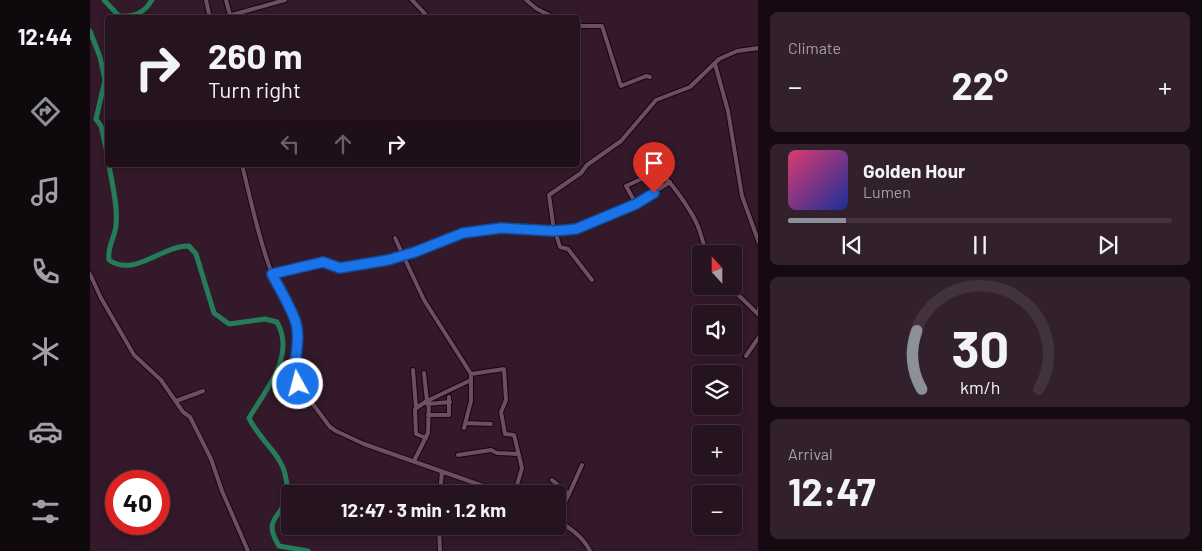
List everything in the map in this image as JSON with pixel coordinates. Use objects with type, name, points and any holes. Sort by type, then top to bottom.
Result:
[{"type":"street","points":[[206,0],[209,15]]},
{"type":"street","points":[[226,0],[230,15],[285,0]]},
{"type":"street","points":[[412,0],[425,15]]},
{"type":"street","points":[[526,0],[537,9],[549,15]]},
{"type":"street","points":[[580,26],[602,26],[621,86],[646,76],[650,77]]},
{"type":"street","points":[[592,280],[568,249],[561,247],[555,231],[549,195],[581,173],[586,165],[621,141],[656,100],[690,87],[718,59],[737,51],[758,48]]},
{"type":"street","points":[[718,59],[714,68],[728,111],[735,161],[745,207],[758,243]]},
{"type":"street","points":[[243,167],[272,274],[296,324],[298,345],[293,369],[298,384],[310,401],[336,431],[364,444],[480,485]]},
{"type":"street","points":[[636,204],[626,186],[656,172],[661,172],[670,182],[697,224],[704,245]]},
{"type":"street","points":[[272,274],[318,262],[340,268],[404,255],[463,233],[501,228],[555,231],[576,229],[636,204],[670,182]]},
{"type":"street","points":[[395,238],[424,300],[471,374],[471,401],[465,425],[491,424]]},
{"type":"street","points":[[90,274],[101,298],[134,354],[161,380],[190,416],[211,459],[222,491],[248,551]]},
{"type":"street","points":[[738,295],[758,314]]},
{"type":"street","points":[[758,308],[758,314]]},
{"type":"street","points":[[746,356],[758,337]]},
{"type":"street","points":[[471,374],[504,369],[506,400],[502,412],[504,434],[514,435],[522,468],[517,485]]},
{"type":"street","points":[[413,370],[417,435],[426,438]]},
{"type":"street","points":[[414,461],[428,432],[428,401],[424,373]]},
{"type":"street","points":[[416,407],[471,380]]},
{"type":"street","points":[[176,401],[203,392]]},
{"type":"street","points":[[428,401],[449,400],[450,415],[428,415]]},
{"type":"street","points":[[458,455],[490,450],[497,453],[518,454]]},
{"type":"street","points":[[566,500],[582,465]]},
{"type":"street","points":[[441,485],[442,472]]},
{"type":"street","points":[[552,480],[569,494]]},
{"type":"street","points":[[566,526],[585,542],[590,551]]},
{"type":"street","points":[[439,535],[440,551]]},
{"type":"waterway","points":[[104,0],[118,15]]},
{"type":"waterway","points":[[134,15],[146,8],[152,0]]},
{"type":"waterway","points":[[90,31],[100,57],[105,80]]},
{"type":"waterway","points":[[105,80],[96,119],[101,126],[105,144]]},
{"type":"waterway","points":[[109,167],[116,217],[115,230],[109,250],[109,260],[119,265],[129,265],[139,263],[169,250],[189,246],[196,254],[214,313],[229,324],[265,319],[277,322],[282,335],[281,360],[277,372],[249,418],[279,459],[285,474],[288,494],[272,524],[274,537],[279,546],[308,551]]},
{"type":"route","points":[[298,384],[293,369],[298,345],[296,324],[272,274],[303,265],[323,262],[340,268],[388,260],[415,252],[463,233],[501,228],[554,231],[576,229],[636,204],[654,193]]}]
